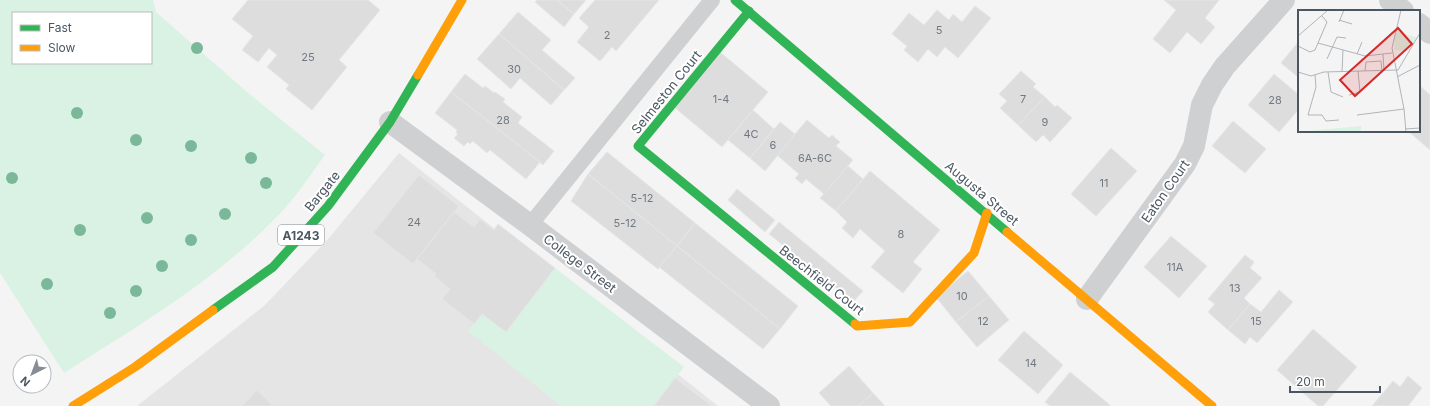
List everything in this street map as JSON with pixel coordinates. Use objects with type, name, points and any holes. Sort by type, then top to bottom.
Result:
[{"type":"street","name":"Bargate","points":[[73,406],[135,367],[273,266],[328,206],[390,122],[462,0]]},
{"type":"street","name":"Augusta Street","points":[[735,0],[1212,406]]},
{"type":"street","name":"Eaton Court","points":[[1087,299],[1185,164],[1194,146],[1202,105],[1224,66],[1284,0]]},
{"type":"street","points":[[1390,0],[1402,10]]},
{"type":"street","name":"Selmeston Court","points":[[717,212],[638,146],[749,12]]},
{"type":"street","points":[[1420,25],[1430,33]]},
{"type":"street","name":"College Street","points":[[390,122],[530,225],[769,406]]},
{"type":"street","name":"Beechfield Court","points":[[717,212],[857,326],[910,322],[974,252],[987,213]]},
{"type":"lane","points":[[530,225],[712,0]]},
{"type":"shaded area","points":[[399,153],[718,406],[137,406],[264,306],[329,238]]},
{"type":"green space","points":[[0,0],[153,0],[156,12],[247,92],[325,155],[301,189],[261,233],[235,256],[180,298],[64,373],[0,273]]},
{"type":"green space","points":[[555,268],[684,367],[654,406],[561,406],[468,331],[482,314],[506,332]]},
{"type":"building","points":[[248,0],[368,0],[380,10],[339,60],[347,67],[312,110],[286,89],[289,85],[267,67],[277,55],[269,48],[258,62],[242,50],[253,36],[232,19]]},
{"type":"building","points":[[537,0],[557,0],[574,14],[564,27],[535,2]]},
{"type":"building","points":[[557,0],[586,0],[574,14]]},
{"type":"building","points":[[595,0],[659,0],[616,51],[612,47],[600,61],[577,42],[589,27],[579,18]]},
{"type":"building","points":[[1164,0],[1219,0],[1205,18],[1215,27],[1201,44],[1187,32],[1170,53],[1153,39],[1176,10]]},
{"type":"building","points":[[975,6],[991,18],[958,58],[945,47],[937,57],[928,49],[918,62],[904,50],[907,46],[892,34],[909,13],[924,25],[937,10],[949,20],[953,14],[962,22]]},
{"type":"building","points":[[518,12],[551,40],[542,50],[575,78],[564,90],[499,34]]},
{"type":"building","points":[[499,34],[564,90],[551,105],[520,78],[511,89],[477,59]]},
{"type":"building","points":[[1298,42],[1298,77],[1281,63]]},
{"type":"building","points":[[720,52],[768,92],[722,147],[674,107]]},
{"type":"building","points":[[1021,71],[1036,84],[1033,87],[1045,97],[1018,125],[1000,108],[1007,101],[999,94]]},
{"type":"building","points":[[465,74],[483,88],[485,86],[505,99],[503,102],[522,117],[518,123],[554,151],[543,165],[451,92]]},
{"type":"building","points":[[1274,74],[1298,94],[1298,110],[1279,132],[1248,105]]},
{"type":"building","points":[[1420,86],[1430,95],[1430,150],[1409,132],[1420,132]]},
{"type":"building","points":[[451,92],[540,162],[526,179],[490,150],[487,153],[473,141],[470,144],[468,142],[464,146],[454,138],[458,134],[456,133],[457,130],[435,113]]},
{"type":"building","points":[[1045,97],[1055,107],[1057,105],[1072,118],[1050,142],[1043,135],[1036,142],[1018,125]]},
{"type":"building","points":[[753,110],[774,129],[750,158],[728,140]]},
{"type":"building","points":[[807,120],[829,138],[832,135],[840,142],[836,146],[853,160],[824,194],[806,179],[802,184],[795,178],[799,174],[777,155]]},
{"type":"building","points":[[1233,121],[1266,149],[1245,173],[1212,146]]},
{"type":"building","points":[[780,122],[795,134],[765,171],[750,158]]},
{"type":"building","points":[[1111,148],[1137,171],[1096,216],[1071,194]]},
{"type":"building","points":[[607,152],[695,223],[677,246],[588,174]]},
{"type":"building","points":[[848,166],[863,179],[836,211],[820,198]]},
{"type":"building","points":[[870,171],[940,230],[913,262],[922,269],[903,293],[871,267],[885,251],[860,229],[853,238],[842,228],[847,222],[836,211]]},
{"type":"building","points":[[588,174],[677,246],[658,269],[571,201]]},
{"type":"building","points":[[419,175],[459,206],[413,264],[373,233]]},
{"type":"building","points":[[737,189],[775,220],[765,232],[728,200]]},
{"type":"building","points":[[454,212],[474,227],[480,219],[494,230],[498,224],[555,268],[506,332],[482,314],[474,324],[442,299],[450,289],[434,276],[436,274],[417,259]]},
{"type":"building","points":[[779,222],[863,291],[853,302],[769,234]]},
{"type":"building","points":[[695,223],[798,306],[780,329],[677,246]]},
{"type":"building","points":[[1171,236],[1207,266],[1179,298],[1144,267]]},
{"type":"building","points":[[677,246],[780,329],[763,349],[659,267]]},
{"type":"building","points":[[1245,255],[1254,262],[1250,268],[1262,278],[1244,298],[1250,304],[1228,330],[1208,312],[1215,304],[1208,299]]},
{"type":"building","points":[[968,271],[989,296],[956,322],[936,297]]},
{"type":"building","points":[[1279,290],[1293,302],[1257,343],[1250,337],[1245,344],[1228,330],[1250,304],[1261,312]]},
{"type":"building","points":[[989,296],[1009,320],[977,347],[956,322]]},
{"type":"building","points":[[1313,329],[1357,367],[1323,406],[1318,406],[1277,370]]},
{"type":"building","points":[[1024,331],[1063,365],[1038,394],[998,360]]},
{"type":"building","points":[[849,366],[873,393],[858,406],[831,406],[819,393]]},
{"type":"building","points":[[1070,372],[1110,405],[1050,406],[1045,402]]},
{"type":"building","points":[[1408,376],[1422,388],[1408,406],[1372,406],[1393,381],[1400,387]]},
{"type":"building","points":[[675,378],[712,406],[654,406]]},
{"type":"building","points":[[257,390],[273,406],[242,406]]},
{"type":"building","points":[[873,393],[885,406],[858,406]]},
{"type":"traffic: fast","points":[[735,0],[1007,232]]},
{"type":"traffic: fast","points":[[749,11],[638,146],[855,324]]},
{"type":"traffic: fast","points":[[213,310],[273,267],[328,206],[390,122],[418,75]]},
{"type":"traffic: slow","points":[[418,75],[462,0]]},
{"type":"traffic: slow","points":[[855,324],[857,326],[910,322],[974,253],[987,213]]},
{"type":"traffic: slow","points":[[1007,232],[1212,406]]},
{"type":"traffic: slow","points":[[73,406],[135,367],[213,310]]}]
